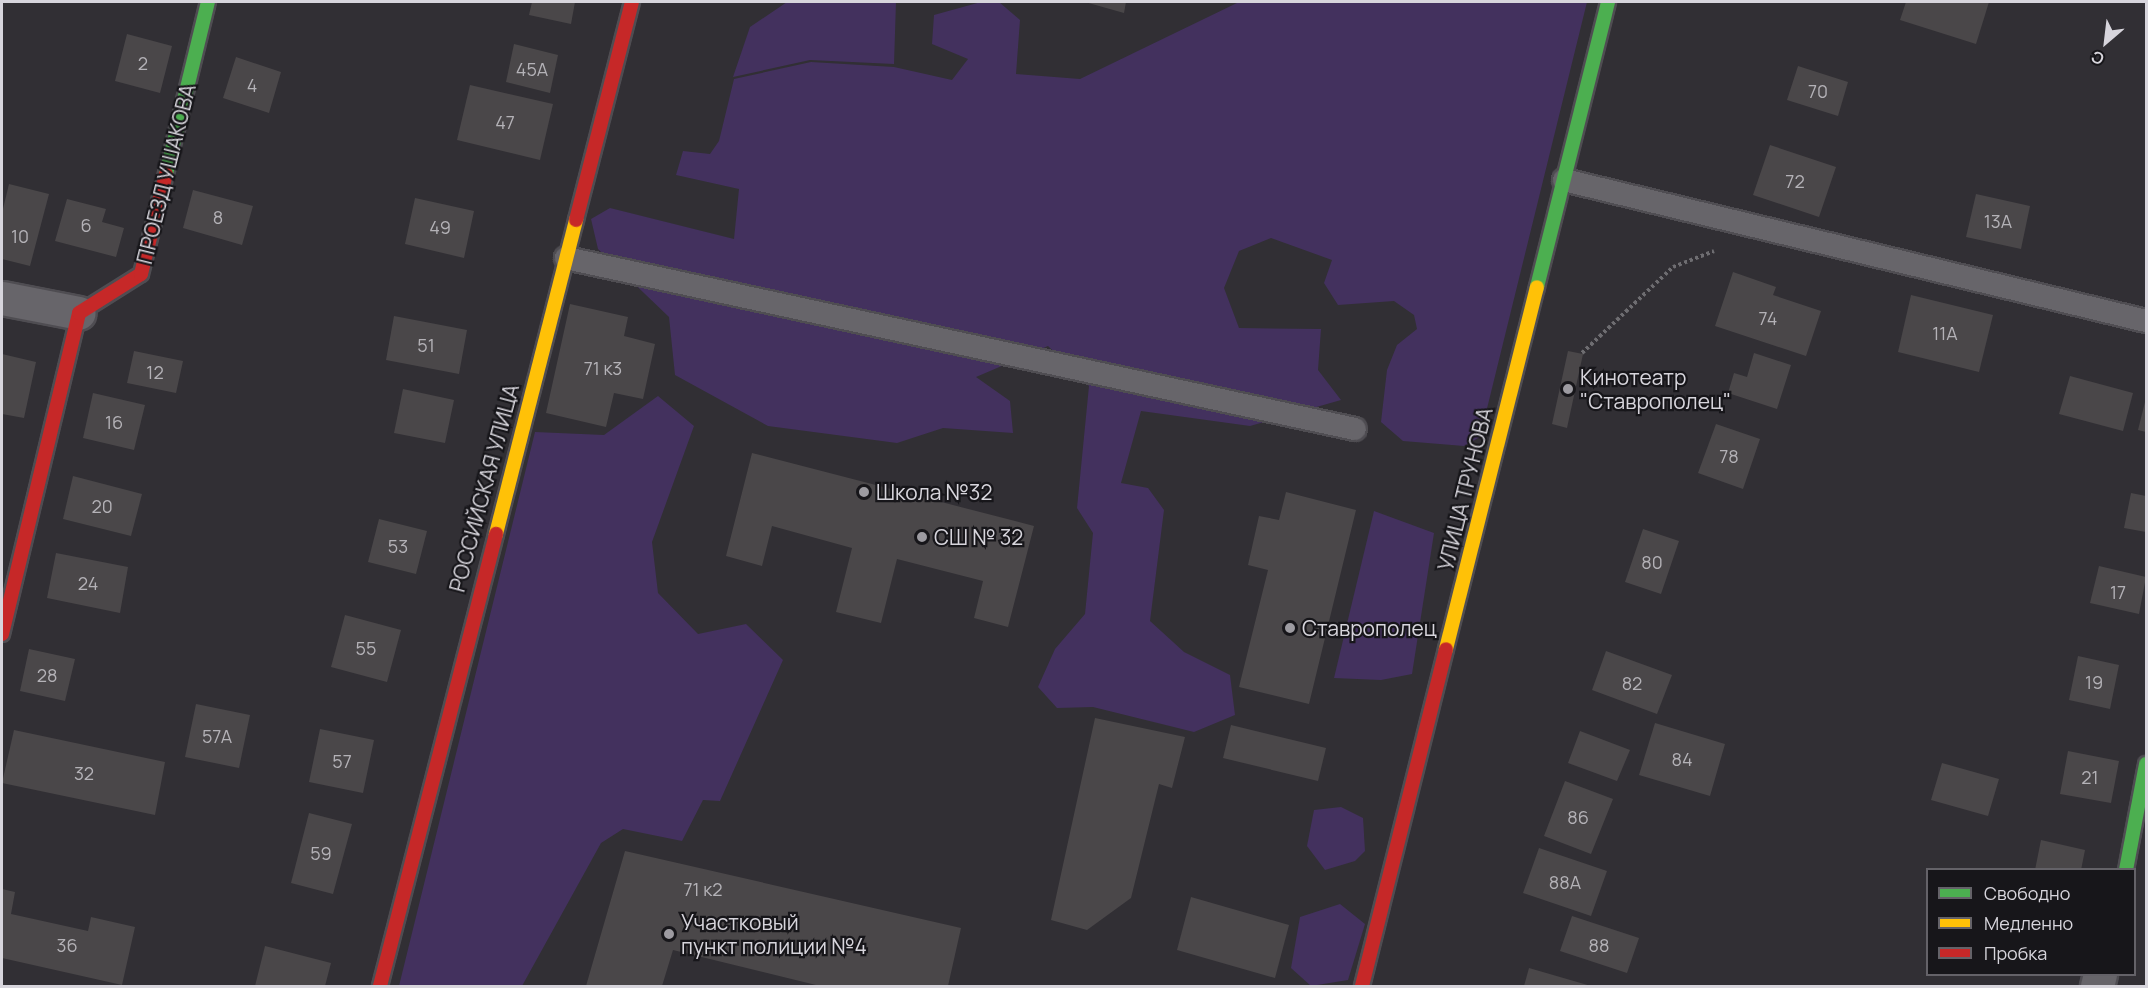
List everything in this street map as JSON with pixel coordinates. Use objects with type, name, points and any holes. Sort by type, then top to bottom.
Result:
[{"type":"street","name":"ПРОЕЗД УШАКОВА","points":[[79,313],[141,274],[208,2]]},
{"type":"street","name":"РОССИЙСКАЯ УЛИЦА","points":[[380,987],[632,2]]},
{"type":"street","name":"УЛИЦА ТРУНОВА","points":[[1362,987],[1608,2]]},
{"type":"street","points":[[2,298],[79,313],[2,634]]},
{"type":"street","points":[[2133,868],[2146,764]]},
{"type":"lane","points":[[1564,180],[2146,321]]},
{"type":"lane","points":[[566,258],[1355,429]]},
{"type":"path","points":[[1582,353],[1674,267],[1714,251]]},
{"type":"shaded area","points":[[787,2],[896,2],[894,64],[810,60],[733,77],[750,27]]},
{"type":"shaded area","points":[[981,2],[999,2],[1020,20],[1016,74],[1080,79],[1239,2],[1587,2],[1480,437],[1464,446],[1403,441],[1381,422],[1387,370],[1397,345],[1417,329],[1414,315],[1394,301],[1338,305],[1324,283],[1332,260],[1271,238],[1239,251],[1224,288],[1239,328],[1321,329],[1318,370],[1341,400],[1250,426],[1141,411],[1121,483],[1148,488],[1164,510],[1150,621],[1184,652],[1230,675],[1235,715],[1194,732],[1093,707],[1057,708],[1038,687],[1055,649],[1085,614],[1093,533],[1077,508],[1089,386],[1048,346],[976,377],[1010,401],[1013,433],[943,428],[897,443],[768,426],[675,375],[669,317],[598,249],[591,219],[610,208],[734,239],[739,189],[676,175],[683,151],[710,154],[719,141],[734,79],[811,62],[894,67],[952,80],[968,59],[932,44],[934,15]]},
{"type":"shaded area","points":[[658,396],[694,426],[652,542],[658,593],[698,634],[746,624],[783,660],[720,801],[703,800],[682,841],[623,829],[601,843],[522,986],[399,986],[535,432],[604,435]]},
{"type":"shaded area","points":[[1374,511],[1434,533],[1412,674],[1381,680],[1334,678]]},
{"type":"shaded area","points":[[1341,807],[1363,818],[1365,851],[1355,861],[1325,870],[1307,846],[1314,810]]},
{"type":"shaded area","points":[[1340,904],[1365,924],[1348,980],[1311,986],[1291,968],[1300,917]]},
{"type":"building","points":[[532,2],[575,2],[571,24],[529,15]]},
{"type":"building","points":[[1085,2],[1126,2],[1124,13]]},
{"type":"building","points":[[1906,2],[1989,2],[1976,44],[1900,20]]},
{"type":"building","points":[[127,34],[172,46],[160,93],[115,81]]},
{"type":"building","points":[[514,44],[558,55],[550,93],[506,82]]},
{"type":"building","points":[[236,57],[281,72],[269,113],[223,98]]},
{"type":"building","points":[[1798,66],[1848,82],[1838,116],[1787,100]]},
{"type":"building","points":[[470,85],[553,104],[540,160],[457,140]]},
{"type":"building","points":[[1770,145],[1836,167],[1819,217],[1753,195]]},
{"type":"building","points":[[9,184],[49,194],[30,266],[2,259],[2,213]]},
{"type":"building","points":[[193,190],[253,206],[242,245],[183,228]]},
{"type":"building","points":[[1976,194],[2030,206],[2021,249],[1966,237]]},
{"type":"building","points":[[415,198],[474,211],[464,258],[405,244]]},
{"type":"building","points":[[67,199],[106,209],[102,222],[124,228],[116,257],[55,241]]},
{"type":"building","points":[[1733,272],[1776,287],[1773,295],[1821,311],[1806,356],[1715,326]]},
{"type":"building","points":[[1911,295],[1993,315],[1979,372],[1898,352]]},
{"type":"building","points":[[570,304],[628,317],[624,336],[655,344],[643,399],[614,393],[606,427],[546,413]]},
{"type":"building","points":[[394,316],[467,330],[459,374],[386,360]]},
{"type":"building","points":[[134,351],[183,361],[176,393],[127,383]]},
{"type":"building","name":"Кинотеатр \"Ставрополец\"","points":[[1568,351],[1583,354],[1567,428],[1552,424]]},
{"type":"building","points":[[1754,353],[1791,365],[1777,409],[1728,393],[1734,373],[1747,377]]},
{"type":"building","points":[[2,354],[36,362],[24,418],[2,414]]},
{"type":"building","points":[[2070,376],[2133,393],[2123,431],[2059,414]]},
{"type":"building","points":[[403,389],[454,400],[445,443],[394,433]]},
{"type":"building","points":[[93,393],[145,405],[134,450],[83,438]]},
{"type":"building","points":[[2146,398],[2146,432],[2138,430]]},
{"type":"building","points":[[1716,424],[1760,439],[1743,489],[1698,473]]},
{"type":"building","name":"СШ № 32","points":[[752,453],[1034,526],[1008,627],[974,618],[983,581],[897,559],[881,623],[836,612],[852,548],[772,526],[762,566],[726,556]]},
{"type":"building","points":[[73,476],[142,494],[131,536],[63,519]]},
{"type":"building","name":"Ставрополец","points":[[1286,492],[1356,510],[1309,704],[1239,687],[1268,570],[1248,565],[1259,516],[1279,520]]},
{"type":"building","points":[[2131,493],[2146,496],[2146,532],[2124,528]]},
{"type":"building","points":[[379,519],[427,531],[416,574],[368,562]]},
{"type":"building","points":[[1643,529],[1679,541],[1661,594],[1625,582]]},
{"type":"building","points":[[56,553],[128,567],[120,613],[47,598]]},
{"type":"building","points":[[2099,566],[2146,577],[2139,614],[2090,603]]},
{"type":"building","points":[[345,615],[401,630],[387,682],[331,667]]},
{"type":"building","points":[[29,649],[75,659],[65,701],[20,691]]},
{"type":"building","points":[[1606,651],[1672,675],[1657,714],[1592,690]]},
{"type":"building","points":[[2078,656],[2119,665],[2110,709],[2069,700]]},
{"type":"building","points":[[196,704],[250,715],[239,768],[185,757]]},
{"type":"building","points":[[1095,718],[1185,737],[1172,788],[1159,784],[1131,898],[1087,930],[1051,920]]},
{"type":"building","points":[[1655,723],[1725,744],[1710,796],[1639,775]]},
{"type":"building","points":[[1231,725],[1326,748],[1318,781],[1223,758]]},
{"type":"building","points":[[320,729],[374,740],[363,793],[309,782]]},
{"type":"building","points":[[14,730],[165,762],[155,815],[2,783]]},
{"type":"building","points":[[1580,731],[1630,750],[1617,781],[1568,763]]},
{"type":"building","points":[[2068,751],[2119,761],[2111,803],[2060,794]]},
{"type":"building","points":[[1942,763],[1999,779],[1988,816],[1931,800]]},
{"type":"building","points":[[1565,781],[1613,799],[1591,854],[1544,836]]},
{"type":"building","points":[[309,813],[352,824],[333,894],[291,883]]},
{"type":"building","points":[[2041,840],[2085,850],[2081,868],[2035,868]]},
{"type":"building","points":[[1539,848],[1607,871],[1591,916],[1523,893]]},
{"type":"building","points":[[625,851],[961,928],[948,986],[820,986],[673,950],[662,986],[586,986]]},
{"type":"building","points":[[2,889],[15,892],[11,914],[88,931],[91,917],[135,927],[122,985],[2,958]]},
{"type":"building","points":[[1191,897],[1289,925],[1275,978],[1177,950]]},
{"type":"building","points":[[1572,916],[1639,938],[1627,973],[1560,951]]},
{"type":"building","points":[[265,946],[331,963],[325,986],[255,986]]},
{"type":"building","points":[[1529,968],[1591,986],[1524,986]]},
{"type":"traffic: fast","points":[[166,174],[208,2]]},
{"type":"traffic: fast","points":[[1537,287],[1608,2]]},
{"type":"traffic: fast","points":[[2126,868],[2146,764]]},
{"type":"traffic: slow","points":[[496,534],[576,220]]},
{"type":"traffic: slow","points":[[1446,649],[1537,287]]},
{"type":"traffic: jam","points":[[576,220],[632,2]]},
{"type":"traffic: jam","points":[[2,634],[79,313],[141,274],[166,174]]},
{"type":"traffic: jam","points":[[380,986],[496,534]]},
{"type":"traffic: jam","points":[[1362,986],[1446,649]]},
{"type":"place","name":"Кинотеатр \"Ставрополец\"","points":[[1568,389]]},
{"type":"place","name":"Школа №32","points":[[864,492]]},
{"type":"place","name":"СШ № 32","points":[[922,537]]},
{"type":"place","name":"Ставрополец","points":[[1290,628]]},
{"type":"place","name":"Участковый пункт полиции №4","points":[[669,934]]}]
